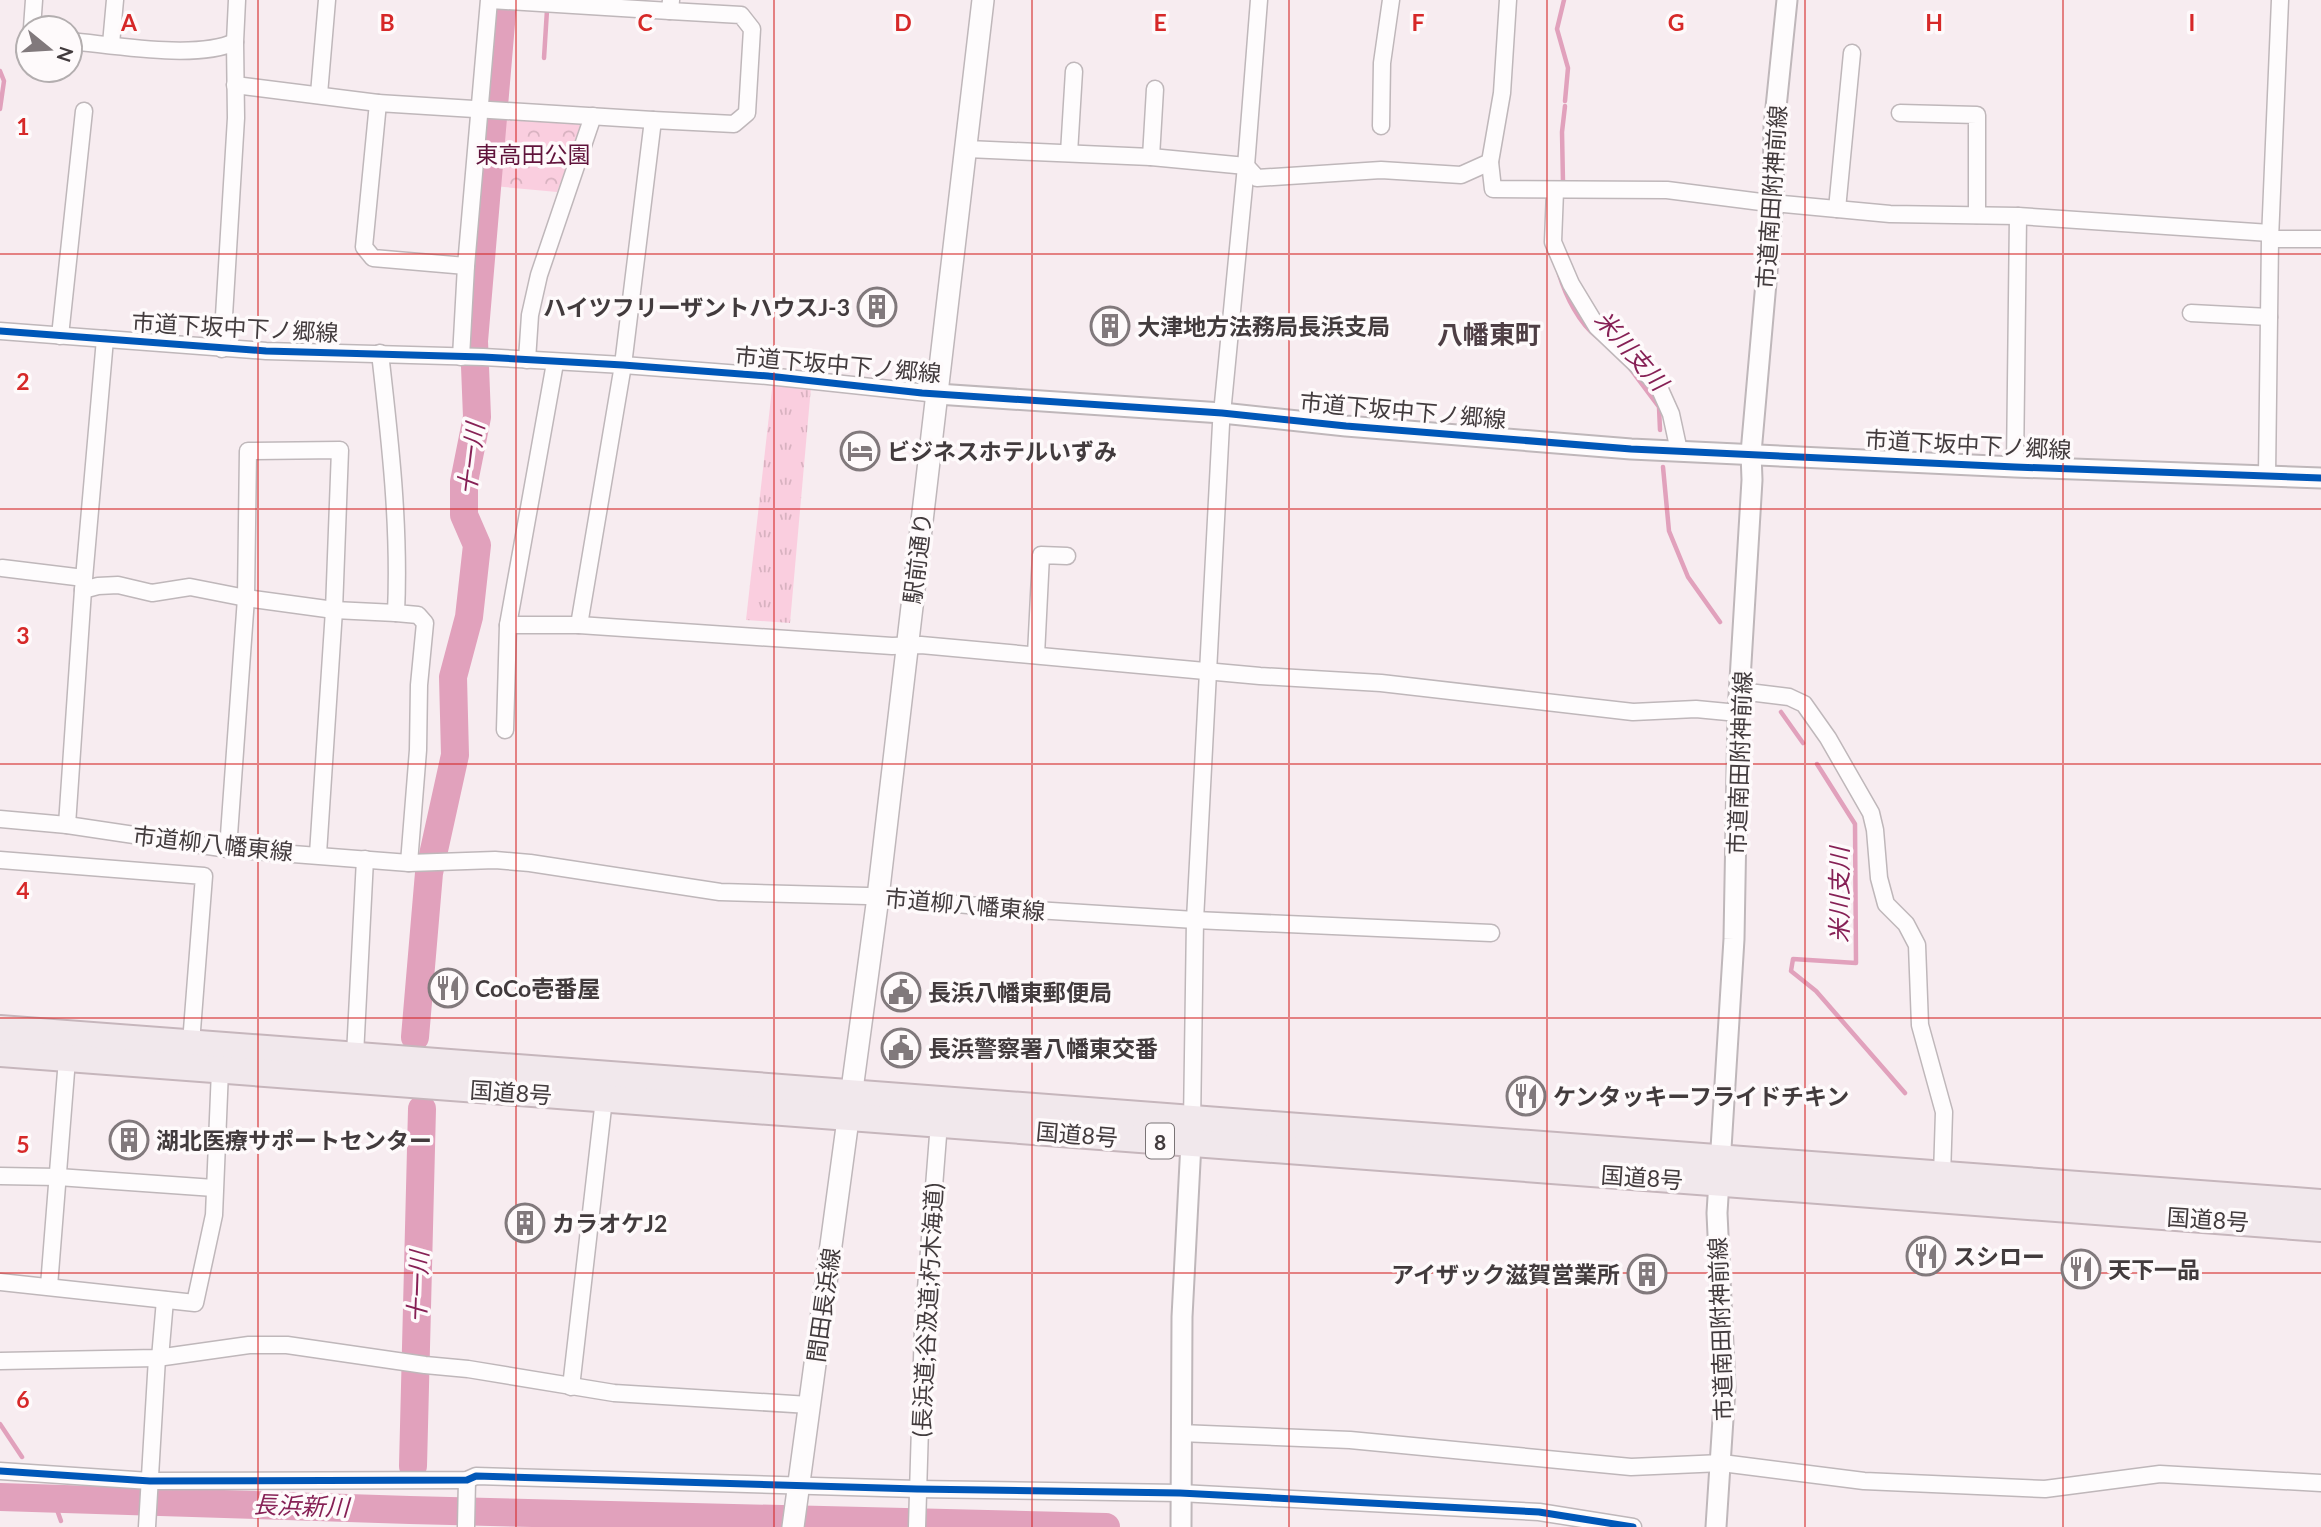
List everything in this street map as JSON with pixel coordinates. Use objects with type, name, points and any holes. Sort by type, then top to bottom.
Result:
[{"type":"highway","name":"国道8号","points":[[0,1029],[355,1055],[850,1104],[1719,1171],[2321,1228]]},
{"type":"highway","name":"国道8号","points":[[0,1053],[604,1099],[850,1104],[939,1123],[1192,1130]]},
{"type":"highway","name":"国道8号","points":[[1719,1171],[1942,1176],[2321,1203]]},
{"type":"main road","name":"駅前通り","points":[[850,1104],[878,897],[984,0]]},
{"type":"main road","name":"間田長浜線","points":[[793,1527],[850,1104]]},
{"type":"street","points":[[111,44],[115,0]]},
{"type":"street","points":[[222,349],[234,151],[234,42],[237,0]]},
{"type":"street","points":[[319,94],[327,0]]},
{"type":"street","points":[[235,85],[378,103],[489,109],[653,120],[734,124],[747,113],[752,29],[741,15],[670,5],[490,0],[489,109],[466,266],[471,357]]},
{"type":"street","points":[[1181,1527],[1182,1317],[1192,1130],[1195,920],[1222,413],[1247,166],[1259,0]]},
{"type":"street","points":[[1381,126],[1382,63],[1391,0]]},
{"type":"street","points":[[1508,0],[1502,93],[1490,162],[1493,189],[1667,190],[1890,214],[2018,216],[2321,239]]},
{"type":"street","name":"市道南田附神前線","points":[[1716,1527],[1725,1388],[1717,1213],[1734,939],[1738,713],[1752,480],[1751,453],[1773,203],[1774,127],[1787,0]]},
{"type":"street","points":[[2267,475],[2270,236],[2280,0]]},
{"type":"street","points":[[84,42],[192,51],[213,50],[234,42]]},
{"type":"street","points":[[1838,209],[1852,53]]},
{"type":"street","points":[[1069,153],[1074,71]]},
{"type":"street","points":[[1151,156],[1155,89]]},
{"type":"street","points":[[378,103],[364,247],[373,258],[466,266]]},
{"type":"street","points":[[60,336],[84,111]]},
{"type":"street","points":[[1900,113],[1976,115],[1977,215]]},
{"type":"street","points":[[527,360],[530,315],[539,275],[593,116]]},
{"type":"street","points":[[579,625],[623,365],[653,120]]},
{"type":"street","points":[[967,149],[1151,156],[1247,166],[1257,178],[1381,170],[1449,176],[1461,175],[1490,162]]},
{"type":"street","points":[[1555,191],[1553,243],[1571,284],[1597,327],[1658,385],[1671,414],[1679,451]]},
{"type":"street","points":[[2015,467],[2018,216]]},
{"type":"street","points":[[2191,313],[2269,317]]},
{"type":"street","name":"市道下坂中下ノ郷線","points":[[0,331],[222,349],[380,353],[623,365],[768,376],[937,394],[1222,413],[1346,426],[1679,451],[2321,478]]},
{"type":"street","points":[[67,825],[105,340]]},
{"type":"street","points":[[380,353],[392,450],[397,524],[396,613]]},
{"type":"street","points":[[505,730],[508,625],[555,363]]},
{"type":"street","points":[[228,849],[246,598],[248,451],[340,450],[334,610],[318,855]]},
{"type":"street","points":[[1035,655],[1041,555],[1067,556]]},
{"type":"street","points":[[2,568],[84,584],[118,584],[152,593],[190,587],[334,610],[418,615],[425,623],[409,863]]},
{"type":"street","points":[[508,625],[579,625],[892,646],[906,644],[1209,671],[1381,683],[1633,712],[1696,709],[1738,713]]},
{"type":"street","points":[[1740,691],[1789,697],[1804,704],[1828,738],[1871,813],[1879,878],[1886,904],[1906,924],[1917,945],[1920,1025],[1944,1112],[1942,1176]]},
{"type":"street","name":"市道柳八幡東線","points":[[0,819],[67,825],[228,849],[409,863],[495,860],[530,863],[720,892],[878,897],[1195,920],[1491,933]]},
{"type":"street","points":[[355,1055],[365,859]]},
{"type":"street","points":[[0,860],[204,876],[191,1043]]},
{"type":"street","points":[[49,1286],[67,1059]]},
{"type":"street","points":[[0,1282],[195,1303],[214,1215],[220,1070]]},
{"type":"street","points":[[571,1387],[604,1099]]},
{"type":"street","name":"(長浜道;谷汲道;朽木海道)","points":[[917,1527],[923,1327],[939,1123]]},
{"type":"street","points":[[0,1176],[58,1177],[214,1188]]},
{"type":"street","points":[[148,1527],[165,1300]]},
{"type":"street","points":[[0,1361],[159,1358],[249,1345],[287,1345],[418,1364],[468,1368],[614,1393],[809,1405]]},
{"type":"street","points":[[1180,1433],[1350,1440],[1632,1467],[1722,1463],[1864,1480],[2045,1489],[2160,1474],[2321,1483]]},
{"type":"street","points":[[0,1471],[150,1481],[467,1484],[476,1476],[917,1493],[1180,1493],[1539,1511],[1633,1527]]},
{"type":"street","points":[[466,1527],[467,1484]]},
{"type":"green space","name":"東高田公園","points":[[499,119],[583,123],[557,192],[493,186]]},
{"type":"green space","points":[[773,380],[811,387],[790,623],[746,620]]},
{"type":"waterway","name":"十一川","points":[[415,1037],[429,873],[455,755],[453,677],[469,617],[477,545],[464,515],[464,482],[477,417],[474,341],[503,0]]},
{"type":"waterway","name":"米川支川","points":[[1564,0],[1557,29],[1568,68],[1565,101]]},
{"type":"waterway","points":[[544,58],[547,10]]},
{"type":"waterway","points":[[0,71],[4,81],[0,109]]},
{"type":"waterway","name":"米川支川","points":[[1560,185],[1563,183],[1562,132],[1565,106]]},
{"type":"waterway","name":"米川支川","points":[[1559,274],[1574,309],[1597,337]]},
{"type":"waterway","name":"米川支川","points":[[1629,367],[1659,407],[1660,430]]},
{"type":"waterway","name":"米川支川","points":[[1663,467],[1669,531],[1688,577],[1720,622]]},
{"type":"waterway","name":"米川支川","points":[[1781,712],[1803,743]]},
{"type":"waterway","name":"米川支川","points":[[1817,764],[1855,824],[1856,963],[1793,959],[1791,971],[1816,991],[1905,1093]]},
{"type":"waterway","name":"十一川","points":[[413,1466],[422,1109]]},
{"type":"waterway","points":[[0,1424],[22,1457]]},
{"type":"waterway","name":"長浜新川","points":[[15,1493],[17,1498]]},
{"type":"waterway","points":[[51,1493],[61,1521]]},
{"type":"waterway","name":"長浜新川","points":[[0,1497],[1106,1527]]},
{"type":"cycle path","points":[[0,331],[266,351],[483,357],[623,365],[768,376],[922,393],[1222,413],[1631,449],[2321,478]]},
{"type":"cycle path","points":[[0,1471],[150,1481],[467,1480],[476,1476],[917,1489],[1180,1493],[1539,1512],[1633,1527]]},
{"type":"place","name":"ハイツフリーザントハウスJ-3","points":[[877,307]]},
{"type":"place","name":"大津地方法務局長浜支局","points":[[1110,326]]},
{"type":"place","name":"ビジネスホテルいずみ","points":[[860,451]]},
{"type":"place","name":"CoCo壱番屋","points":[[448,988]]},
{"type":"place","name":"長浜八幡東郵便局","points":[[901,992]]},
{"type":"place","name":"長浜警察署八幡東交番","points":[[901,1048]]},
{"type":"place","name":"ケンタッキーフライドチキン","points":[[1526,1096]]},
{"type":"place","name":"湖北医療サポートセンター","points":[[129,1140]]},
{"type":"place","name":"カラオケJ2","points":[[525,1223]]},
{"type":"place","name":"スシロー","points":[[1926,1256]]},
{"type":"place","name":"天下一品","points":[[2081,1269]]},
{"type":"place","name":"アイザック滋賀営業所","points":[[1647,1274]]},
{"type":"district","name":"八幡東町","points":[[1489,334]]}]
